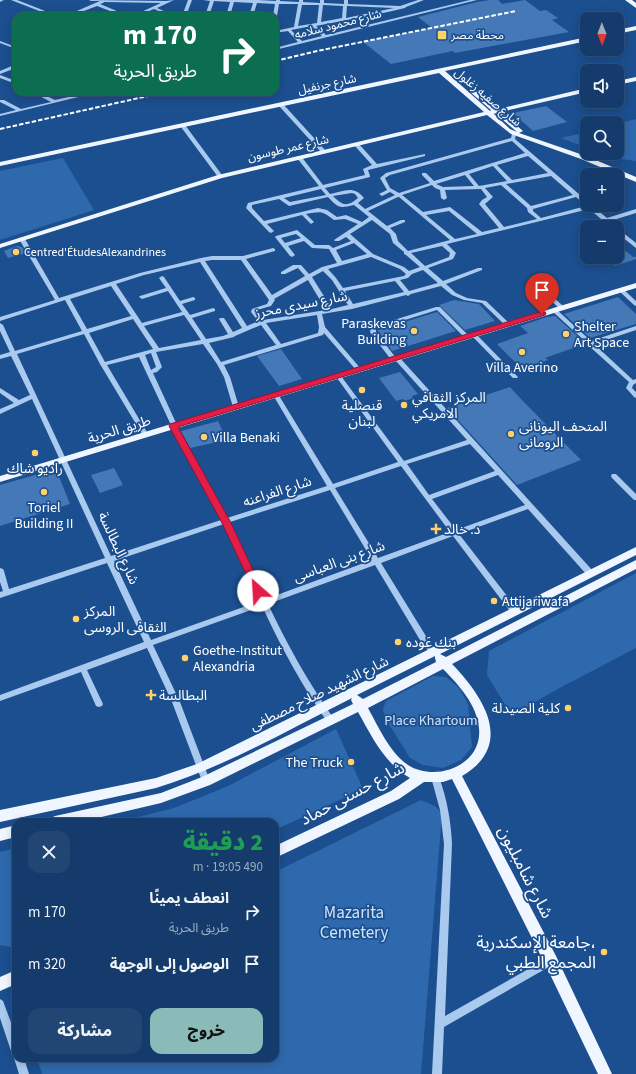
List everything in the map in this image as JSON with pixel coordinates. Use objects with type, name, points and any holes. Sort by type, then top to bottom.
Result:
[{"type":"main road","points":[[628,0],[636,6]]},
{"type":"main road","points":[[624,31],[636,28]]},
{"type":"main road","name":"شارع جرنفيل","points":[[0,164],[580,41]]},
{"type":"main road","name":"شارع صفيه زغلول","points":[[443,70],[496,111],[515,134]]},
{"type":"main road","name":"شارع صفيه زغلول","points":[[443,70],[487,113],[515,134],[614,168]]},
{"type":"main road","points":[[624,82],[636,79]]},
{"type":"main road","name":"شارع عمر طوسون","points":[[0,246],[220,176],[580,92]]},
{"type":"main road","name":"شارع صفيه زغلول","points":[[624,172],[636,176]]},
{"type":"main road","name":"شارع صفيه زغلول","points":[[624,173],[636,180]]},
{"type":"main road","name":"طريق الحرية","points":[[0,479],[173,425],[339,377],[636,285]]},
{"type":"main road","name":"شارع الشهيد صلاح مصطفى","points":[[0,816],[156,783],[200,768],[322,709],[636,551]]},
{"type":"main road","name":"شارع الشهيد صلاح مصطفى","points":[[73,818],[161,798],[206,781],[331,721],[636,564]]},
{"type":"main road","points":[[353,693],[397,762],[403,768],[422,776],[435,777],[455,774],[470,765],[481,752],[485,741],[485,729],[482,716],[465,685],[434,652]]},
{"type":"main road","name":"شارع شامبليون","points":[[455,774],[551,961],[603,1073]]},
{"type":"main road","name":"شارع حسنى حماد","points":[[279,850],[395,795],[422,776]]},
{"type":"main road","points":[[0,835],[12,832]]},
{"type":"main road","points":[[0,984],[12,979]]},
{"type":"street","points":[[13,0],[45,12]]},
{"type":"street","points":[[91,0],[166,2]]},
{"type":"street","points":[[77,12],[106,0]]},
{"type":"street","points":[[144,12],[172,0]]},
{"type":"street","points":[[186,12],[190,0]]},
{"type":"street","points":[[205,0],[345,2],[389,8]]},
{"type":"street","points":[[208,12],[212,0]]},
{"type":"street","points":[[366,15],[367,0]]},
{"type":"street","points":[[390,0],[389,8],[391,21]]},
{"type":"street","points":[[405,6],[406,0]]},
{"type":"street","points":[[279,31],[366,15],[389,8],[405,6],[422,0]]},
{"type":"street","name":"شارع محمود سلامه","points":[[279,48],[391,21],[436,7],[475,0]]},
{"type":"street","points":[[229,12],[233,1]]},
{"type":"street","points":[[252,12],[256,1]]},
{"type":"street","points":[[276,12],[278,1]]},
{"type":"street","points":[[296,28],[301,2]]},
{"type":"street","points":[[319,24],[322,2]]},
{"type":"street","points":[[344,19],[345,2]]},
{"type":"street","points":[[96,4],[117,12]]},
{"type":"street","points":[[154,8],[164,12]]},
{"type":"street","points":[[313,25],[325,37]]},
{"type":"street","points":[[289,30],[301,42]]},
{"type":"street","points":[[0,42],[12,46]]},
{"type":"street","points":[[0,66],[8,70]]},
{"type":"street","points":[[0,74],[12,68]]},
{"type":"street","points":[[0,74],[12,81]]},
{"type":"street","points":[[42,96],[55,102]]},
{"type":"street","points":[[0,115],[80,96]]},
{"type":"street","points":[[2,101],[20,110]]},
{"type":"street","points":[[281,105],[323,151]]},
{"type":"street","points":[[183,126],[220,176]]},
{"type":"street","points":[[454,241],[398,195],[389,191],[383,180],[384,176],[515,134],[528,154],[580,198]]},
{"type":"street","points":[[356,144],[375,166]]},
{"type":"street","points":[[365,211],[398,195],[528,154]]},
{"type":"street","points":[[270,231],[249,208],[250,204],[365,177],[368,176],[365,169],[423,155]]},
{"type":"street","points":[[280,197],[289,204],[329,195],[349,191],[354,192],[361,199],[355,203],[342,206],[329,195],[321,187],[299,157]]},
{"type":"street","points":[[493,164],[511,182]]},
{"type":"street","points":[[466,173],[490,197],[482,204],[502,228]]},
{"type":"street","points":[[424,174],[434,184],[442,189],[503,184],[552,174]]},
{"type":"street","points":[[503,184],[540,219]]},
{"type":"street","points":[[442,189],[444,198]]},
{"type":"street","points":[[382,194],[389,191]]},
{"type":"street","points":[[530,208],[577,196]]},
{"type":"street","points":[[355,203],[393,234],[394,241],[441,284],[460,297],[479,300],[488,304],[508,324]]},
{"type":"street","points":[[406,253],[580,207]]},
{"type":"street","points":[[422,214],[449,208],[481,234]]},
{"type":"street","points":[[263,223],[315,210],[322,210],[336,220],[347,217],[362,224]]},
{"type":"street","points":[[596,212],[606,220],[636,211]]},
{"type":"street","points":[[302,213],[311,222]]},
{"type":"street","points":[[337,240],[373,217]]},
{"type":"street","points":[[386,228],[403,221]]},
{"type":"street","points":[[292,254],[278,238],[279,236],[295,232],[314,248],[327,246],[332,250],[340,263]]},
{"type":"street","points":[[346,234],[371,255],[398,266],[409,274]]},
{"type":"street","points":[[624,236],[636,246]]},
{"type":"street","points":[[22,239],[58,300]]},
{"type":"street","points":[[284,244],[305,239]]},
{"type":"street","points":[[332,250],[354,241]]},
{"type":"street","points":[[342,290],[407,277],[409,274],[453,256],[453,253],[443,244]]},
{"type":"street","points":[[0,319],[142,274],[217,257],[243,258],[273,250]]},
{"type":"street","points":[[271,298],[324,268],[371,255]]},
{"type":"street","points":[[243,258],[271,298],[272,302],[269,306],[255,309],[254,312],[280,346]]},
{"type":"street","points":[[201,260],[245,328]]},
{"type":"street","points":[[283,273],[297,266],[308,276],[330,311]]},
{"type":"street","points":[[324,268],[342,290],[352,307]]},
{"type":"street","name":"شارع سيدى محرز","points":[[103,364],[155,350],[232,336],[245,328],[262,322],[352,307],[408,294],[441,284],[480,269]]},
{"type":"street","points":[[162,278],[206,341],[220,364],[227,377],[236,407]]},
{"type":"street","points":[[397,279],[408,294]]},
{"type":"street","points":[[532,280],[589,344],[634,381],[629,388],[636,396]]},
{"type":"street","points":[[112,283],[155,350],[159,367],[155,371],[149,372]]},
{"type":"street","points":[[142,297],[170,290]]},
{"type":"street","points":[[621,290],[636,304]]},
{"type":"street","points":[[67,298],[103,364],[145,434]]},
{"type":"street","points":[[179,303],[193,299]]},
{"type":"street","points":[[515,376],[438,308],[373,328],[373,332],[396,359],[590,573]]},
{"type":"street","points":[[140,325],[213,310]]},
{"type":"street","points":[[220,364],[321,334],[322,327],[319,312]]},
{"type":"street","points":[[0,357],[134,317]]},
{"type":"street","points":[[222,319],[232,336]]},
{"type":"street","name":"شارع البطالسة","points":[[0,325],[176,702],[206,781]]},
{"type":"street","points":[[322,327],[359,370]]},
{"type":"street","points":[[589,344],[636,329]]},
{"type":"street","points":[[141,354],[173,425],[225,521],[292,660],[331,721]]},
{"type":"street","points":[[339,377],[402,464],[515,612]]},
{"type":"street","points":[[0,390],[18,403]]},
{"type":"street","points":[[276,395],[376,562],[426,643],[434,652]]},
{"type":"street","points":[[0,412],[33,396]]},
{"type":"street","name":"شارع الفراعنه","points":[[4,594],[471,441]]},
{"type":"street","points":[[428,498],[499,472]]},
{"type":"street","points":[[614,476],[636,498]]},
{"type":"street","name":"شارع بنى العباسى","points":[[0,698],[529,506]]},
{"type":"street","points":[[0,571],[4,594]]},
{"type":"street","points":[[83,669],[99,704]]},
{"type":"street","points":[[435,777],[442,798],[447,821],[448,844],[437,1074]]},
{"type":"street","points":[[440,1024],[551,961]]},
{"type":"street","points":[[0,1004],[12,1038]]},
{"type":"street","points":[[20,1062],[24,1074]]},
{"type":"green space","points":[[636,119],[636,161],[624,159],[624,122]]},
{"type":"green space","points":[[580,134],[580,145],[561,138]]},
{"type":"green space","points":[[63,158],[94,210],[0,240],[0,171]]},
{"type":"green space","points":[[636,573],[636,648],[554,691],[512,716],[487,675],[489,651]]},
{"type":"green space","name":"Place Khartoum","points":[[433,676],[446,677],[459,688],[468,704],[472,747],[461,760],[443,768],[423,765],[410,758],[385,718],[383,709],[386,701]]},
{"type":"green space","points":[[336,729],[363,789],[279,828],[279,818],[134,818],[174,808],[228,786]]},
{"type":"green space","name":"Mazarita Cemetery","points":[[421,800],[435,806],[442,813],[421,1074],[42,1074],[38,1062],[279,1062],[279,870]]},
{"type":"green space","points":[[12,849],[12,947],[0,945],[0,852]]},
{"type":"building","name":"محطة مصر","points":[[490,0],[498,0],[502,4],[525,0],[540,11],[546,10],[558,18],[552,20],[569,32],[455,53],[453,51],[391,64],[363,42],[432,28],[418,17]]},
{"type":"building","points":[[546,106],[567,122],[533,131],[513,113]]},
{"type":"building","name":"Centred'ÉtudesAlexandrines","points":[[17,246],[22,247],[26,253],[8,258],[4,251]]},
{"type":"building","points":[[624,250],[633,257],[636,257],[636,259],[624,263]]},
{"type":"building","points":[[618,297],[636,314],[636,324],[590,338],[564,314]]},
{"type":"building","points":[[454,300],[479,304],[495,321],[465,330],[439,305]]},
{"type":"building","name":"Paraskevas Building","points":[[437,312],[456,331],[392,351],[378,331],[378,330]]},
{"type":"building","points":[[555,316],[583,341],[579,342],[582,345],[545,358],[548,360],[522,369],[497,344],[528,333],[520,326],[547,317]]},
{"type":"building","points":[[281,349],[302,379],[279,386],[257,356]]},
{"type":"building","points":[[400,372],[418,394],[405,401],[403,399],[396,401],[379,378]]},
{"type":"building","name":"المتحف اليونانى الرومانى","points":[[510,387],[581,460],[517,485],[447,408]]},
{"type":"building","name":"Villa Benaki","points":[[218,421],[227,440],[190,448],[181,431]]},
{"type":"building","points":[[114,468],[123,485],[100,493],[91,475]]},
{"type":"building","points":[[56,469],[70,504],[0,526],[0,485]]},
{"type":"railway","points":[[279,60],[516,11]]},
{"type":"railway","points":[[0,129],[148,96]]},
{"type":"place","name":"محطة مصر","points":[[442,35]]},
{"type":"place","name":"Centred'ÉtudesAlexandrines","points":[[16,252]]},
{"type":"place","name":"Paraskevas Building","points":[[414,331]]},
{"type":"place","name":"Shelter Art Space","points":[[566,334]]},
{"type":"place","name":"Villa Averino","points":[[522,352]]},
{"type":"place","name":"قنصلية لبنان","points":[[362,390]]},
{"type":"place","name":"المركز الثقافي الامريكي","points":[[404,405]]},
{"type":"place","name":"المتحف اليونانى الرومانى","points":[[511,434]]},
{"type":"place","name":"Villa Benaki","points":[[204,437]]},
{"type":"place","name":"راديو شاك","points":[[35,453]]},
{"type":"place","name":"Toriel Building II","points":[[44,492]]},
{"type":"place","name":"د. خالد","points":[[436,529]]},
{"type":"place","name":"Attijariwafa","points":[[494,601]]},
{"type":"place","name":"المركز الثقافى الروسى","points":[[76,619]]},
{"type":"place","name":"بنك عَوده","points":[[398,642]]},
{"type":"place","name":"Goethe-Institut Alexandria","points":[[185,658]]},
{"type":"place","name":"البطالسة","points":[[151,695]]},
{"type":"place","name":"كلية الصيدلة","points":[[568,708]]},
{"type":"place","name":"The Truck","points":[[351,762]]},
{"type":"place","name":"جامعة الإسكندرية، المجمع الطبي","points":[[604,952]]},
{"type":"route","points":[[258,591],[225,521],[173,426],[349,374],[542,314]]}]
